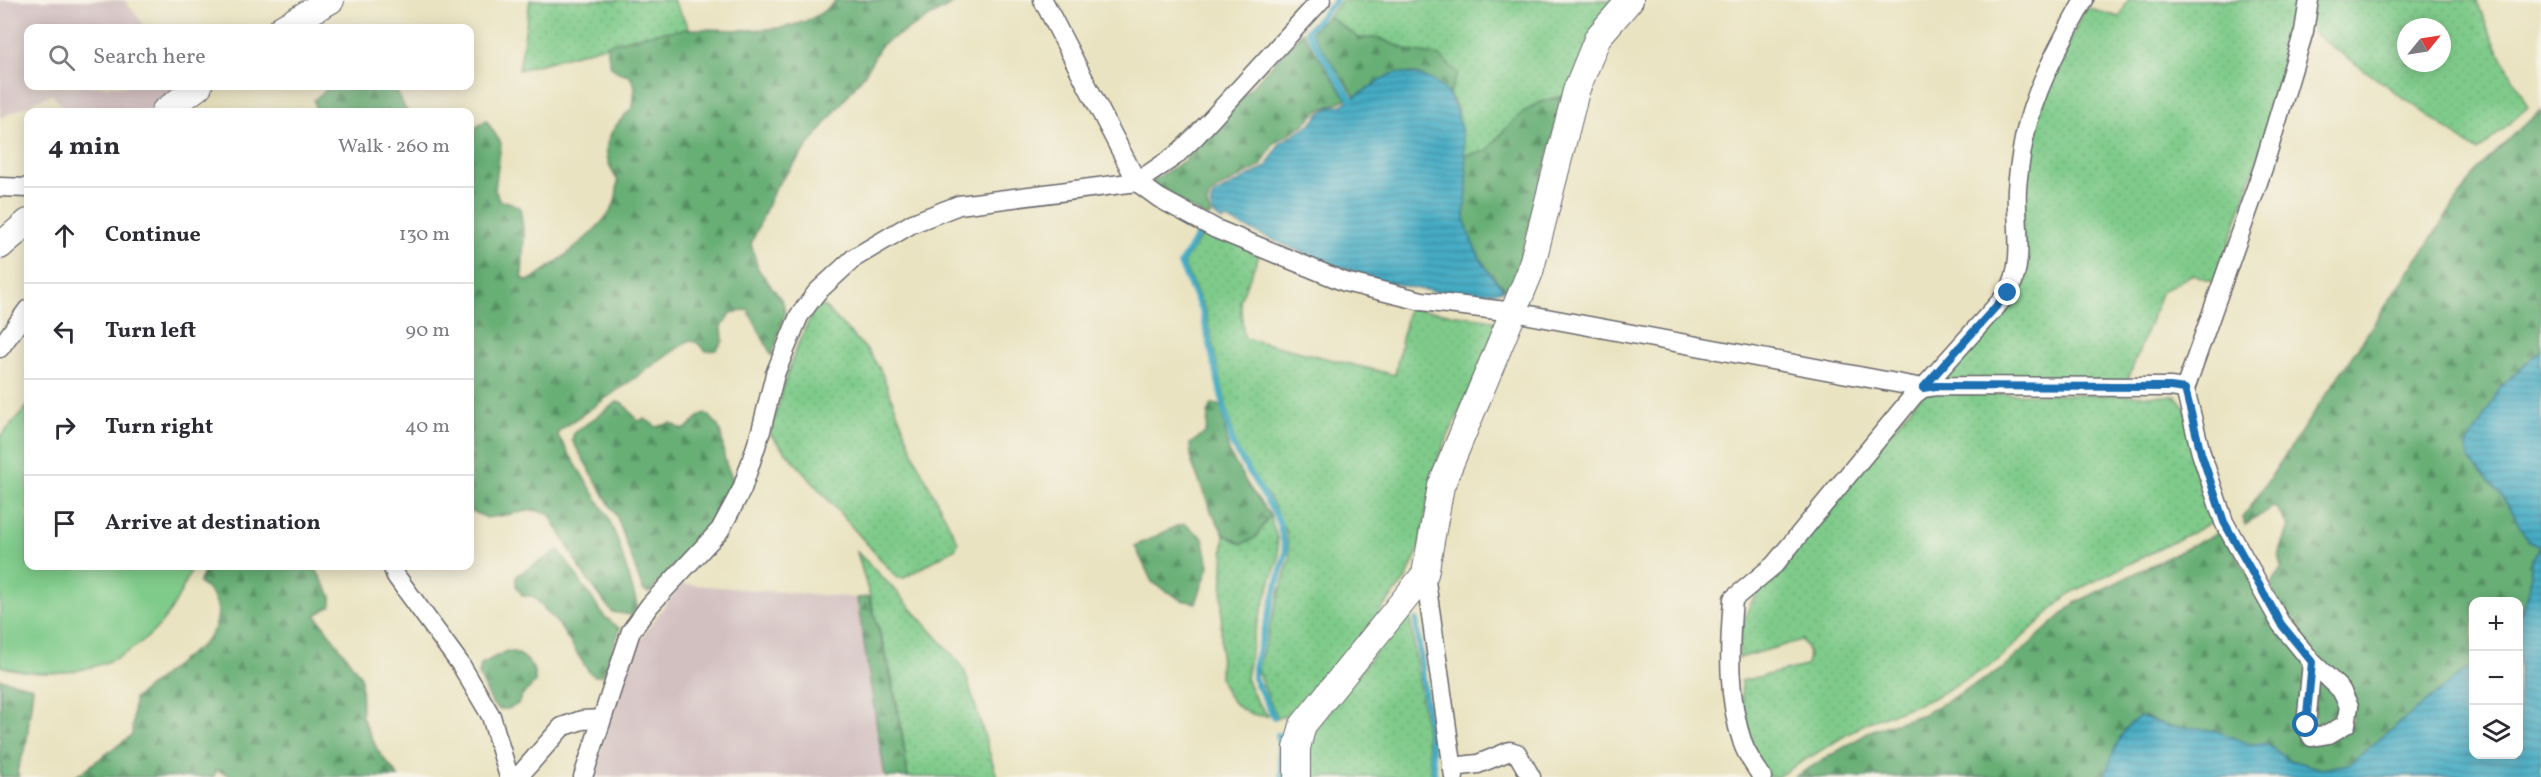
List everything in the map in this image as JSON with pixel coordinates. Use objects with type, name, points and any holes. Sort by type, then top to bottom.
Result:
[{"type":"street","points":[[289,24],[331,0]]},
{"type":"street","points":[[1043,0],[1137,182],[1159,198],[1216,229],[1346,282],[1422,302],[1514,312],[1923,388],[1936,386],[2170,387],[2185,389]]},
{"type":"street","points":[[584,777],[631,631],[650,605],[720,530],[742,489],[761,431],[775,374],[799,316],[817,292],[854,258],[913,223],[959,205],[1137,182],[1175,156],[1196,136],[1321,0]]},
{"type":"street","points":[[1531,777],[1517,753],[1510,751],[1453,772],[1425,574],[1441,486],[1530,272],[1576,91],[1598,37],[1630,0]]},
{"type":"street","points":[[1762,777],[1744,746],[1735,714],[1730,635],[1733,599],[1774,565],[1914,395],[1923,388],[2008,293],[2019,264],[2017,189],[2024,138],[2048,67],[2084,0]]},
{"type":"street","points":[[2310,0],[2304,31],[2263,168],[2185,389],[2198,442],[2224,522],[2281,624],[2312,662]]},
{"type":"street","points":[[169,108],[194,90]]},
{"type":"street","points":[[0,187],[24,188]]},
{"type":"street","points":[[0,246],[24,225]]},
{"type":"street","points":[[0,348],[24,315]]},
{"type":"street","points":[[394,570],[461,665],[491,716],[509,777]]},
{"type":"street","points":[[1297,777],[1297,748],[1302,725],[1425,574]]},
{"type":"street","points":[[518,777],[562,727],[582,720],[601,719]]},
{"type":"shaded area","points":[[0,0],[124,0],[144,24],[24,24],[24,90],[174,90],[151,108],[63,108],[52,94],[0,118]]},
{"type":"shaded area","points":[[681,584],[857,598],[885,777],[593,777],[630,653]]},
{"type":"green space","points":[[530,0],[673,0],[690,29],[645,35],[519,70]]},
{"type":"green space","points":[[836,0],[959,0],[881,45],[866,72],[775,188],[751,244],[758,269],[783,302],[785,314],[772,356],[748,310],[731,313],[722,326],[723,341],[716,350],[706,351],[696,342],[688,341],[559,431],[558,436],[607,515],[618,541],[636,601],[637,607],[631,615],[612,612],[583,573],[549,514],[534,510],[487,518],[474,512],[474,129],[486,120],[501,143],[495,190],[500,201],[509,202],[520,208],[524,235],[522,277],[528,281],[563,257],[589,235],[609,213],[615,201],[618,181],[611,169],[606,150],[611,133],[633,107],[635,86],[629,75],[620,73],[611,67],[606,45],[649,34],[681,30],[768,29],[805,21],[822,13]]},
{"type":"green space","points":[[1342,0],[1615,0],[1564,96],[1529,108],[1512,122],[1488,151],[1465,155],[1457,108],[1449,94],[1457,73],[1440,56],[1410,51],[1379,38],[1359,38],[1328,16]]},
{"type":"green space","points":[[2128,0],[2305,0],[2299,34],[2216,283],[2193,274],[2162,291],[2127,382],[1939,382],[2016,290],[2029,133],[2085,8],[2120,17]]},
{"type":"green space","points":[[2315,0],[2477,0],[2494,41],[2528,107],[2478,151],[2317,36],[2310,23]]},
{"type":"green space","points":[[1328,16],[1359,38],[1379,38],[1410,51],[1440,56],[1458,73],[1449,94],[1423,77],[1412,73],[1402,73],[1380,81],[1355,97],[1311,32]]},
{"type":"green space","points":[[1302,32],[1347,99],[1318,111],[1303,125],[1274,143],[1261,166],[1216,190],[1209,197],[1207,205],[1211,215],[1208,218],[1156,189],[1151,182],[1184,161]]},
{"type":"green space","points":[[326,90],[396,90],[405,108],[315,108],[314,100]]},
{"type":"green space","points":[[1564,96],[1511,295],[1494,280],[1473,246],[1465,221],[1464,205],[1467,191],[1465,155],[1487,151],[1511,122],[1529,108]]},
{"type":"green space","points":[[2541,110],[2541,350],[2500,388],[2468,458],[2502,496],[2529,541],[2540,546],[2531,561],[2530,589],[2523,608],[2523,597],[2469,597],[2469,667],[2349,764],[2322,769],[2286,759],[2267,744],[2249,744],[2199,728],[2169,727],[2144,716],[2117,745],[2105,777],[1794,777],[1873,730],[1924,714],[2001,670],[2075,603],[2221,531],[2307,666],[2303,727],[2298,732],[2298,741],[2309,739],[2353,721],[2317,661],[2275,603],[2272,584],[2282,567],[2279,555],[2289,526],[2273,507],[2245,525],[2243,518],[2480,166]]},
{"type":"green space","points":[[1206,230],[1260,253],[1240,300],[1244,338],[1395,375],[1408,308],[1493,320],[1497,332],[1437,460],[1419,549],[1406,579],[1303,707],[1289,715],[1277,718],[1257,671],[1290,557],[1286,533],[1271,500],[1255,480],[1235,445],[1205,310],[1183,263]]},
{"type":"green space","points":[[818,305],[824,306],[868,351],[880,369],[917,462],[958,542],[956,548],[904,578],[897,578],[770,434],[795,351]]},
{"type":"green space","points":[[1923,393],[2176,396],[2184,406],[2216,514],[2213,521],[2201,528],[2069,594],[1995,663],[1929,700],[1866,723],[1777,777],[1768,777],[1756,754],[1748,731],[1741,681],[1806,666],[1808,652],[1802,640],[1739,658],[1741,631],[1746,614],[1759,590]]},
{"type":"green space","points":[[617,402],[623,403],[638,421],[645,419],[657,427],[671,423],[683,430],[705,413],[719,427],[725,462],[733,479],[726,499],[713,522],[649,593],[643,590],[617,517],[572,440],[574,433]]},
{"type":"green space","points":[[1213,404],[1222,406],[1229,453],[1249,487],[1270,515],[1255,538],[1242,544],[1224,534],[1211,511],[1192,463],[1190,444],[1206,432],[1209,408]]},
{"type":"green space","points":[[24,410],[24,570],[191,570],[172,608],[161,623],[139,644],[122,655],[103,664],[62,672],[41,673],[0,666],[0,437]]},
{"type":"green space","points":[[1270,515],[1277,538],[1279,557],[1254,634],[1246,678],[1256,700],[1268,716],[1259,716],[1237,706],[1227,694],[1220,678],[1224,534],[1242,544],[1255,538]]},
{"type":"green space","points":[[1185,524],[1203,538],[1209,566],[1196,603],[1181,600],[1152,582],[1135,546]]},
{"type":"green space","points":[[559,550],[604,616],[620,629],[603,675],[595,676],[589,672],[559,625],[533,596],[523,596],[516,586],[516,576]]},
{"type":"green space","points":[[857,552],[896,591],[959,662],[965,672],[997,777],[908,777],[901,723],[890,668]]},
{"type":"green space","points":[[205,570],[316,570],[331,596],[331,606],[316,615],[361,677],[362,717],[378,751],[399,777],[234,777],[216,770],[214,777],[75,777],[132,735],[134,699],[209,637],[217,619],[217,609],[208,591],[199,583]]},
{"type":"green space","points":[[869,597],[892,686],[908,777],[885,777],[857,598]]},
{"type":"green space","points":[[1409,609],[1432,777],[1308,777],[1307,750],[1313,731]]},
{"type":"green space","points":[[507,651],[518,654],[528,661],[534,671],[535,683],[522,695],[518,704],[508,709],[499,709],[493,705],[479,675],[481,664]]},
{"type":"green space","points":[[2319,675],[2342,701],[2341,722],[2315,734],[2314,677]]},
{"type":"green space","points":[[0,679],[33,687],[26,746],[17,771],[19,777],[0,777]]},
{"type":"water","points":[[1397,73],[1427,78],[1437,83],[1452,100],[1463,140],[1467,185],[1466,223],[1480,257],[1504,290],[1471,294],[1436,292],[1400,285],[1325,261],[1226,219],[1222,221],[1212,211],[1212,198],[1217,193],[1266,167],[1280,143],[1313,122],[1320,113],[1333,106],[1342,105],[1389,75]]},
{"type":"water","points":[[2541,350],[2541,777],[2105,777],[2113,752],[2122,735],[2140,716],[2169,727],[2217,731],[2249,744],[2267,744],[2286,759],[2322,769],[2349,764],[2469,667],[2469,759],[2523,759],[2523,607],[2530,589],[2531,560],[2540,546],[2529,542],[2502,496],[2468,458],[2467,446],[2500,388]]},
{"type":"waterway","points":[[1336,0],[1307,31],[1351,99]]},
{"type":"waterway","points":[[1199,233],[1180,264],[1202,311],[1233,446],[1278,519],[1286,552],[1254,667],[1254,678],[1274,717]]},
{"type":"waterway","points":[[1416,620],[1435,777]]},
{"type":"waterway","points":[[1278,735],[1282,777]]},
{"type":"route","points":[[2008,293],[1923,388],[1936,386],[2170,387],[2185,389],[2201,453],[2224,522],[2281,624],[2312,662],[2306,725]]}]
